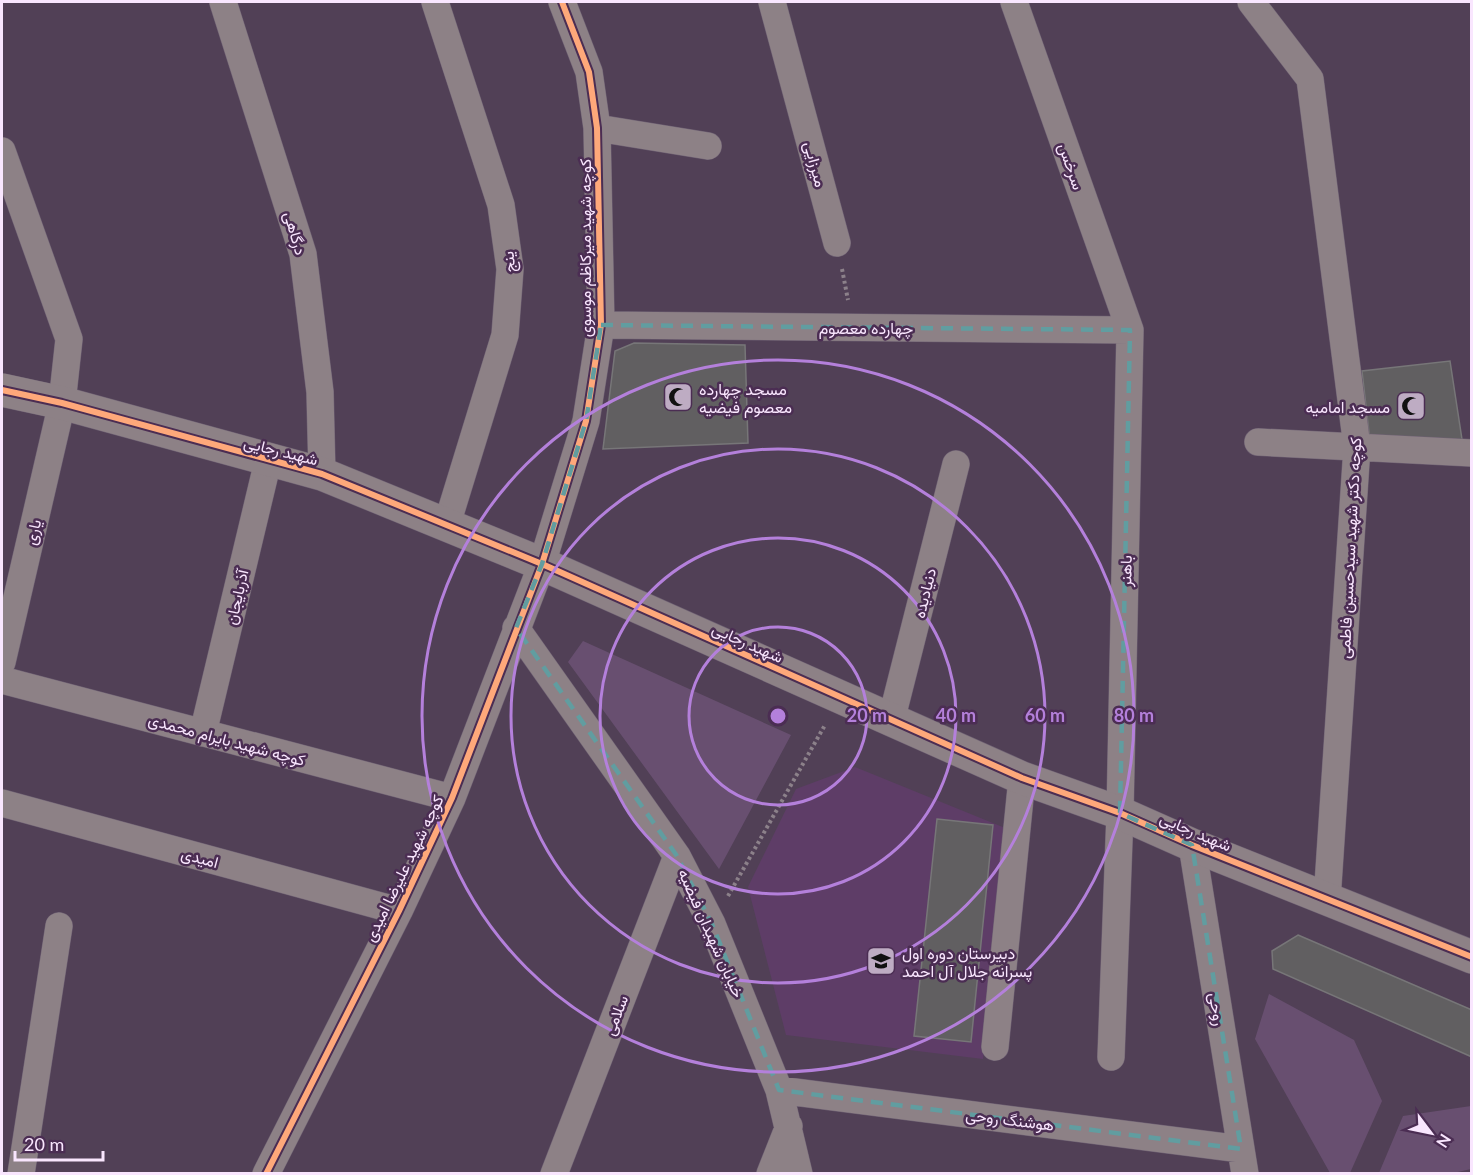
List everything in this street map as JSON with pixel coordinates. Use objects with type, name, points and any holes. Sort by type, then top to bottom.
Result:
[{"type":"street","name":"درگاهی","points":[[223,2],[303,254],[320,392],[322,474]]},
{"type":"street","name":"ینج","points":[[435,2],[501,205],[510,269],[505,335],[447,524]]},
{"type":"street","name":"کوچه شهید میرکاظم موسوی","points":[[542,564],[586,422],[601,326],[597,128],[589,72],[562,2]]},
{"type":"street","name":"میرزایی","points":[[772,2],[837,243]]},
{"type":"street","name":"سرخس","points":[[1014,2],[1130,330]]},
{"type":"street","name":"کوچه دکتر شهید سیدحسین فاطمی","points":[[1251,2],[1310,79],[1357,447],[1328,900]]},
{"type":"street","points":[[597,128],[708,146]]},
{"type":"street","name":"یاری","points":[[2,151],[69,339],[62,403],[2,662]]},
{"type":"street","name":"چهارده معصوم","points":[[601,326],[1130,330]]},
{"type":"street","name":"باهنر","points":[[1111,1057],[1120,813],[1130,330]]},
{"type":"street","name":"شهید رجایی","points":[[2,390],[62,403],[322,474],[542,564],[1022,778],[1120,813],[1192,845],[1472,957]]},
{"type":"street","points":[[1258,442],[1472,453]]},
{"type":"street","name":"آذربایجان","points":[[203,733],[268,461]]},
{"type":"street","name":"دنیادیده","points":[[891,721],[956,464]]},
{"type":"street","name":"کوچه شهید علیرضا امیدی","points":[[266,1173],[399,911],[452,798],[542,564]]},
{"type":"street","name":"خیابان شهیدان فیضیه","points":[[516,628],[677,856],[712,924],[779,1090],[799,1173]]},
{"type":"street","name":"کوچه شهید بایرام محمدی","points":[[2,680],[452,798]]},
{"type":"street","points":[[995,1047],[1022,778]]},
{"type":"street","name":"امیدی","points":[[2,803],[399,911]]},
{"type":"street","name":"روحی","points":[[1192,845],[1243,1161]]},
{"type":"street","name":"سلامی","points":[[554,1173],[677,856]]},
{"type":"street","points":[[21,1173],[59,926]]},
{"type":"street","name":"هوشنگ روحی","points":[[779,1090],[1243,1161]]},
{"type":"street","points":[[770,1173],[789,1126]]},
{"type":"path","points":[[837,243],[853,327]]},
{"type":"path","points":[[712,924],[840,698]]},
{"type":"highlighted area","points":[[601,325],[1130,330],[1120,813],[1192,845],[1241,1149],[779,1090],[712,924],[677,856],[516,628],[542,564],[586,421]]},
{"type":"shaded area","points":[[583,641],[791,735],[719,869],[568,662]]},
{"type":"shaded area","name":"دبیرستان دوره اول پسرانه جلال آل احمد","points":[[855,767],[1010,830],[983,1059],[786,1035],[748,887],[796,789]]},
{"type":"shaded area","points":[[1269,994],[1354,1040],[1382,1101],[1350,1173],[1330,1173],[1255,1039]]},
{"type":"shaded area","points":[[1471,1106],[1471,1169],[1449,1174],[1379,1173],[1403,1116]]},
{"type":"building","name":"مسجد چهارده معصوم فیضیه","points":[[634,343],[745,345],[748,443],[603,449],[615,351]]},
{"type":"building","name":"مسجد امامیه","points":[[1450,361],[1463,446],[1370,441],[1362,371]]},
{"type":"building","points":[[937,819],[993,825],[971,1042],[914,1036]]},
{"type":"building","points":[[1298,935],[1472,1010],[1472,1057],[1273,969],[1272,951]]},
{"type":"cycle path","points":[[266,1174],[399,911],[452,798],[542,564],[586,421],[601,325],[597,128],[589,72],[562,2]]},
{"type":"cycle path","points":[[2,390],[62,403],[322,474],[542,564],[1022,778],[1120,813],[1192,845],[1472,957]]},
{"type":"place","name":"مسجد چهارده معصوم فیضیه","points":[[678,397]]},
{"type":"place","name":"مسجد امامیه","points":[[1411,406]]},
{"type":"place","name":"دبیرستان دوره اول پسرانه جلال آل احمد","points":[[881,961]]}]
